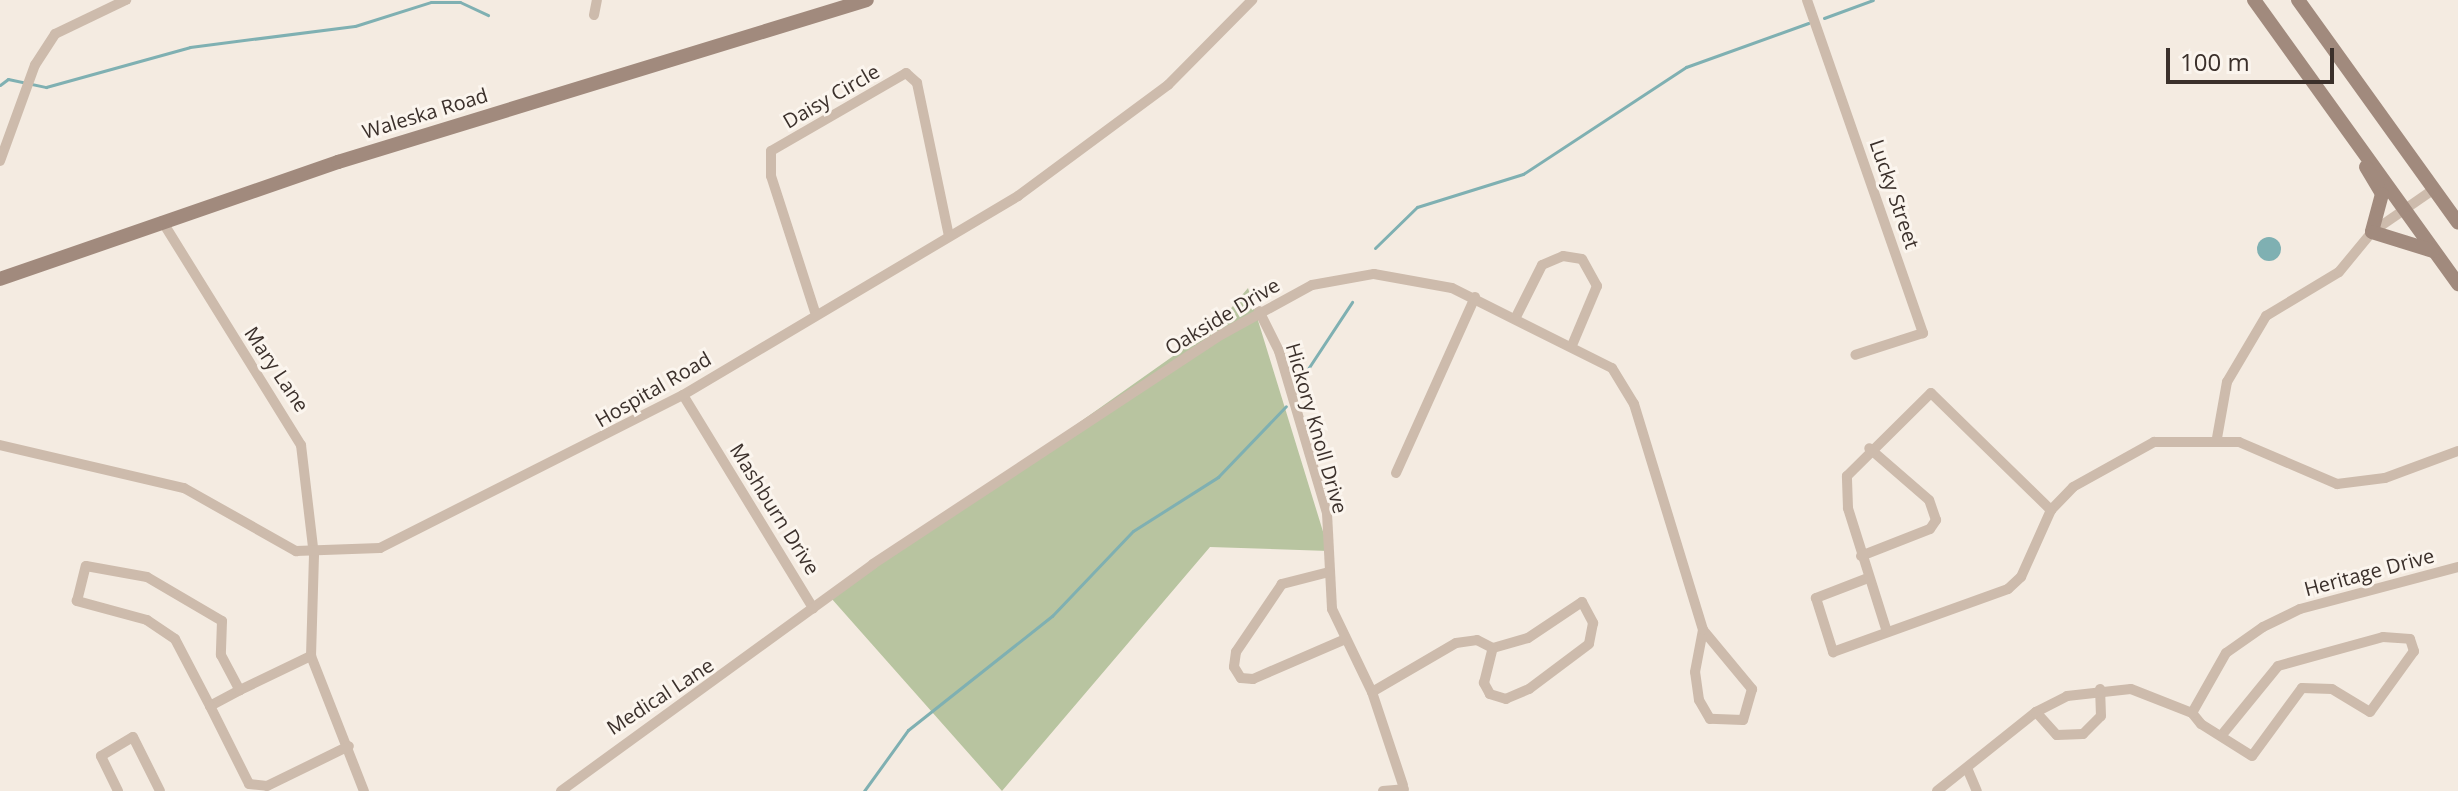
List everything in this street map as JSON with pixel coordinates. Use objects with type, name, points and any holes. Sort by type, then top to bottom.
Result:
[{"type":"main road","name":"Waleska Road","points":[[0,279],[162,221],[867,0]]},
{"type":"main road","points":[[2254,0],[2458,284]]},
{"type":"main road","points":[[2298,0],[2458,223]]},
{"type":"main road","points":[[2333,107],[2382,194],[2372,232],[2402,236],[2437,254]]},
{"type":"street","points":[[0,161],[35,65],[55,34],[126,0]]},
{"type":"street","points":[[594,15],[597,0]]},
{"type":"street","name":"Hospital Road","points":[[0,445],[184,488],[262,535],[314,555],[380,548],[683,395],[815,312],[1018,196],[1168,85],[1252,0]]},
{"type":"street","name":"Lucky Street","points":[[1807,0],[1923,333],[1855,355]]},
{"type":"street","name":"Daisy Circle","points":[[815,312],[771,176],[771,151],[906,73],[917,83],[949,236]]},
{"type":"street","points":[[2217,438],[2227,382],[2266,316],[2339,272],[2372,232],[2434,189]]},
{"type":"street","name":"Mary Lane","points":[[162,221],[294,426],[307,469],[314,555],[311,656]]},
{"type":"street","points":[[1517,315],[1542,265],[1563,256],[1582,259],[1597,286],[1573,343]]},
{"type":"street","name":"Oakside Drive","points":[[813,608],[1259,311],[1312,285],[1374,274],[1432,281],[1475,297],[1573,343],[1612,368],[1634,404],[1703,630],[1752,689],[1743,720],[1710,719],[1699,700],[1695,672],[1703,630]]},
{"type":"street","points":[[1396,473],[1475,297]]},
{"type":"street","name":"Hickory Knoll Drive","points":[[1259,311],[1279,351],[1327,513],[1329,572],[1343,640],[1372,692],[1404,788]]},
{"type":"street","points":[[1887,632],[1861,556],[1847,476],[1869,448],[1931,393],[2051,510]]},
{"type":"street","name":"Mashburn Drive","points":[[683,395],[813,608],[781,634]]},
{"type":"street","points":[[1868,578],[1822,593],[1814,606],[1833,652],[2016,583],[2051,510],[2126,453],[2154,442],[2217,438],[2337,484],[2385,478],[2458,451]]},
{"type":"street","points":[[1861,556],[1936,520],[1929,500],[1869,448]]},
{"type":"street","points":[[240,690],[221,655],[222,621],[147,577],[86,566],[77,601],[147,620],[175,639],[249,784],[278,786],[349,746]]},
{"type":"street","name":"Heritage Drive","points":[[2192,713],[2226,653],[2263,627],[2300,609],[2458,567]]},
{"type":"street","points":[[1329,572],[1282,584],[1236,652],[1234,667],[1241,678],[1253,679],[1343,640]]},
{"type":"street","points":[[1372,692],[1456,643],[1477,640],[1493,648],[1528,638],[1582,602],[1593,623],[1589,644],[1506,699],[1484,683],[1493,648]]},
{"type":"street","name":"Medical Lane","points":[[561,791],[781,634]]},
{"type":"street","points":[[1937,791],[2036,712],[2100,689],[2145,692],[2192,713],[2221,736],[2252,756],[2302,688],[2332,689],[2370,712],[2414,651],[2410,639],[2383,637],[2278,666],[2221,736]]},
{"type":"street","points":[[210,706],[311,656],[349,746],[364,791]]},
{"type":"street","points":[[2036,712],[2057,735],[2083,734],[2101,716],[2100,689]]},
{"type":"street","points":[[118,791],[101,756],[133,737],[160,791]]},
{"type":"street","points":[[1967,768],[1977,791]]},
{"type":"street","points":[[1383,791],[1404,788]]},
{"type":"green space","points":[[1248,288],[1329,551],[1210,547],[1002,791],[831,598],[1217,325]]},
{"type":"water","points":[[2269,237],[2278,240],[2281,249],[2278,258],[2269,261],[2260,258],[2257,249],[2260,240]]},
{"type":"waterway","points":[[1824,18],[1873,0]]},
{"type":"waterway","points":[[0,85],[8,79],[46,87],[190,47],[355,26],[431,2],[460,2],[488,15]]},
{"type":"waterway","points":[[1375,248],[1417,207],[1523,174],[1686,67],[1808,23]]},
{"type":"waterway","points":[[1296,387],[1352,302]]},
{"type":"waterway","points":[[864,791],[908,730],[1052,616],[1133,531],[1218,477],[1286,406]]}]
